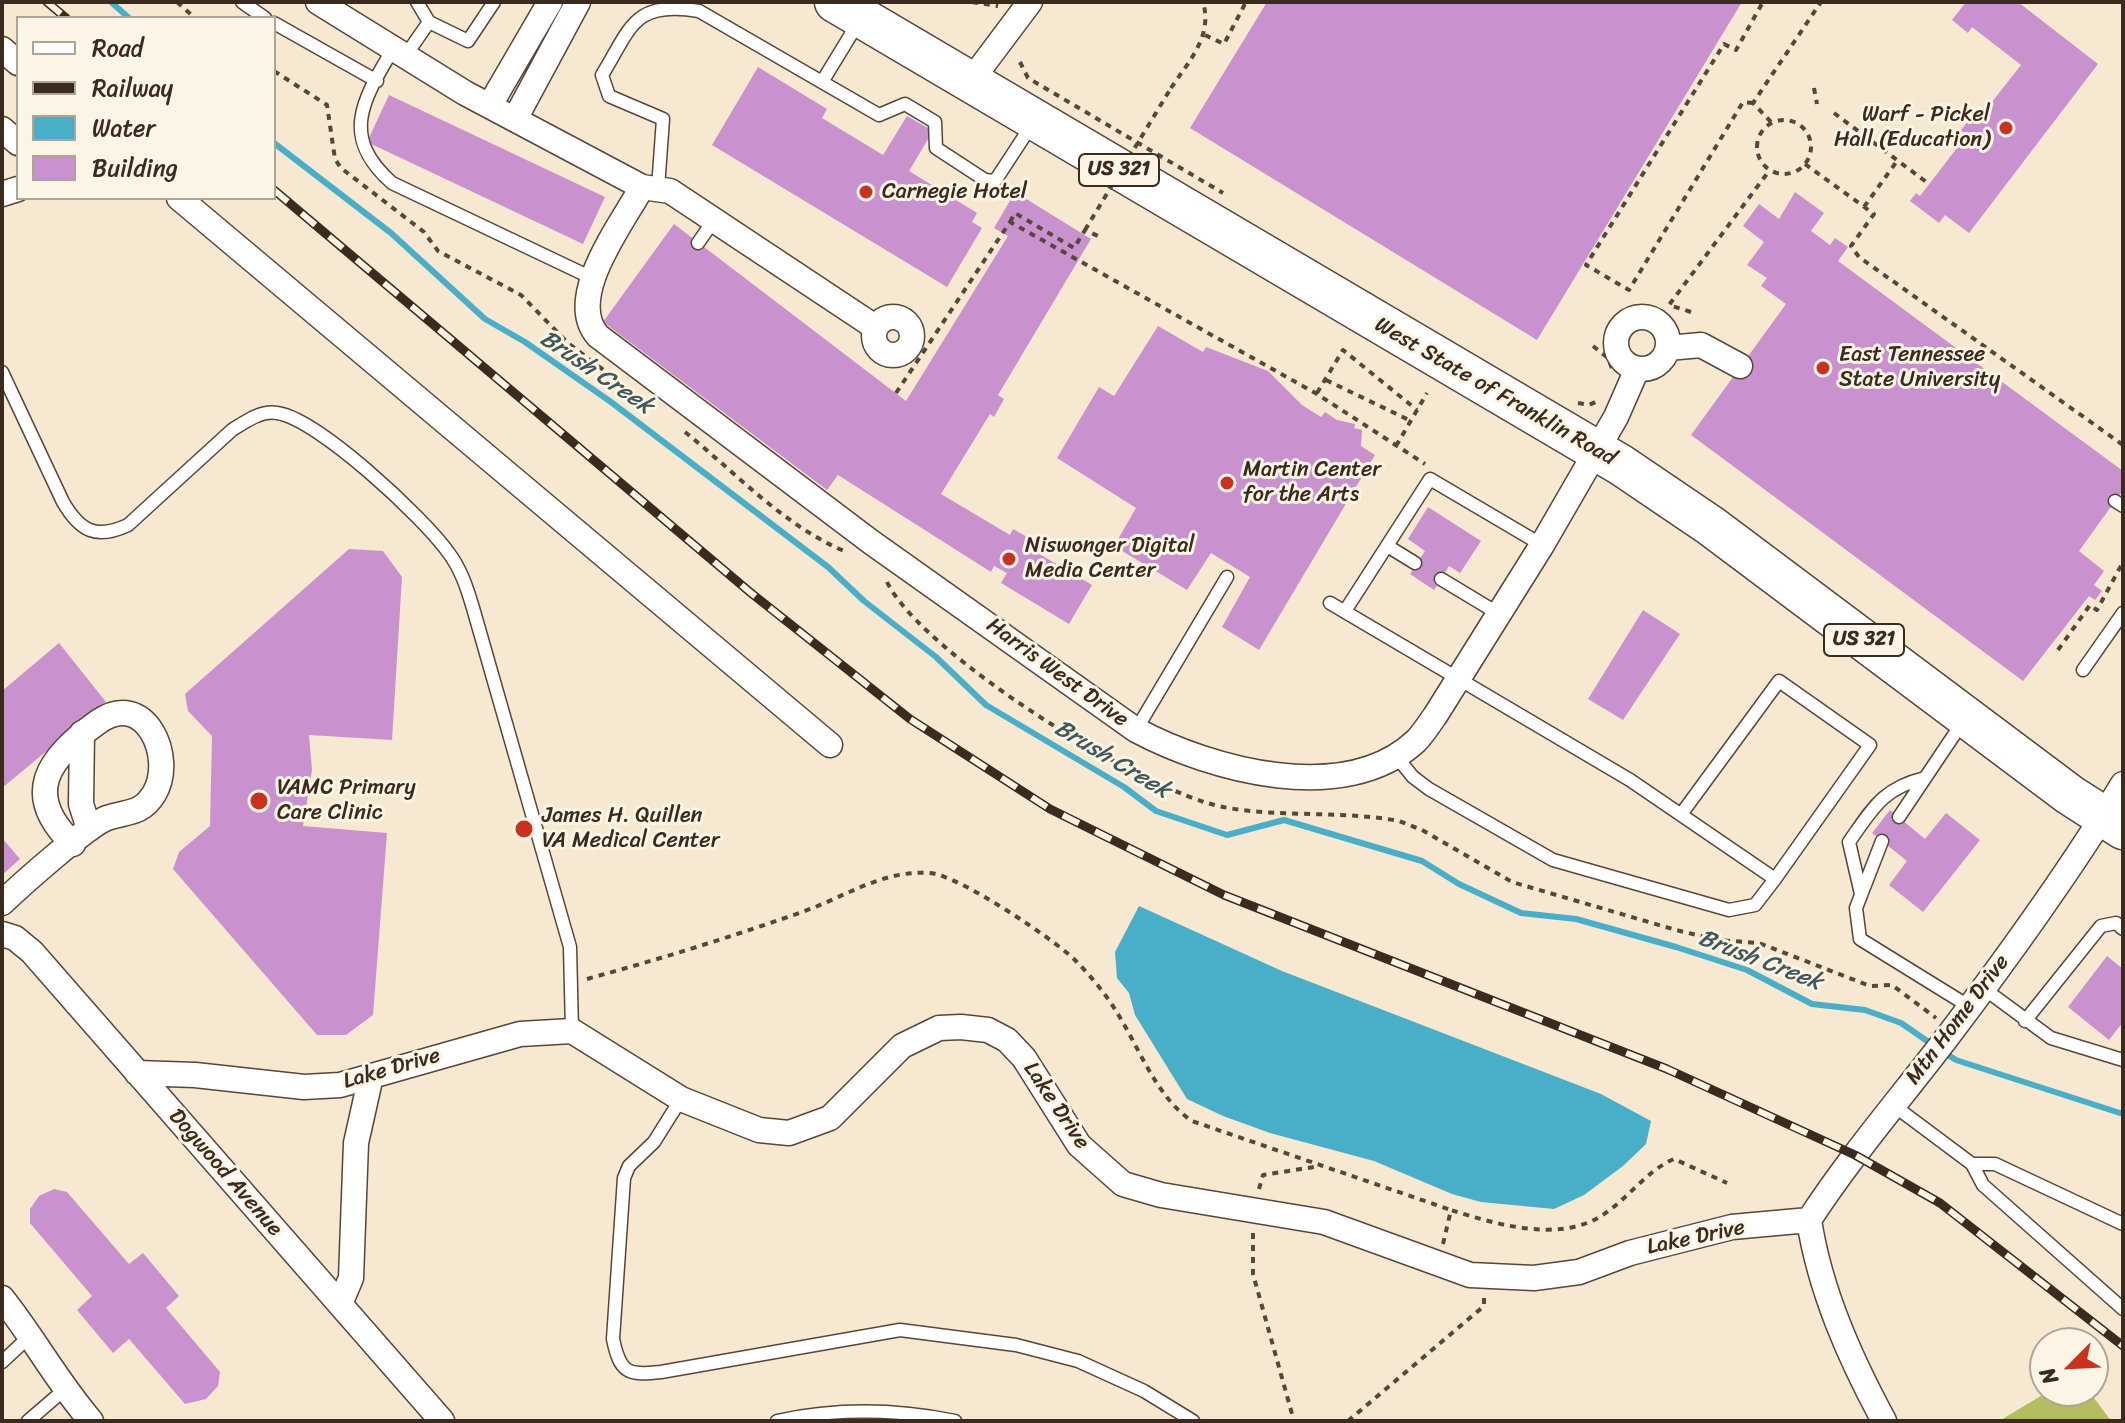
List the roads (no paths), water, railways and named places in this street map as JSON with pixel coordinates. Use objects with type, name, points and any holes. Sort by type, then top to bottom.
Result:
[{"type":"highway","name":"West State of Franklin Road","points":[[848,10],[1596,451],[1711,526],[1966,717],[2116,810]]},
{"type":"street","points":[[490,105],[550,2]]},
{"type":"street","points":[[515,119],[578,2]]},
{"type":"street","points":[[970,82],[1030,2]]},
{"type":"street","points":[[331,5],[465,93],[650,188],[670,191],[875,327]]},
{"type":"street","name":"Harris West Drive","points":[[650,188],[592,278],[586,293],[586,318],[598,336],[871,542],[1136,730],[1173,750],[1214,763],[1306,777],[1339,777],[1364,770],[1416,741],[1435,716],[1542,545],[1596,451],[1637,369]]},
{"type":"street","points":[[181,200],[830,745]]},
{"type":"street","points":[[1644,316],[1660,323],[1669,339],[1668,348],[1661,362],[1637,369],[1622,360],[1616,343],[1621,326],[1627,320],[1644,316]]},
{"type":"street","points":[[1668,348],[1701,345],[1740,366]]},
{"type":"street","points":[[2,903],[81,836],[106,819],[135,813],[147,804],[156,790],[159,746],[156,734],[130,714],[103,718],[82,733],[55,760],[47,774],[44,792],[46,809],[81,836]]},
{"type":"street","points":[[81,836],[82,733]]},
{"type":"street","name":"Mtn Home Drive","points":[[1809,1220],[1841,1170],[1948,1035],[2116,810]]},
{"type":"street","name":"Dogwood Avenue","points":[[2,934],[15,938],[32,952],[442,1421]]},
{"type":"street","name":"Lake Drive","points":[[137,1073],[195,1075],[304,1087],[340,1085],[520,1034],[572,1031],[681,1099],[759,1130],[789,1133],[830,1118],[902,1046],[921,1035],[939,1028],[988,1030],[1007,1040],[1024,1058],[1079,1145],[1123,1184],[1161,1195],[1324,1222],[1470,1275],[1534,1278],[1579,1272],[1630,1253],[1732,1227],[1809,1220]]},
{"type":"street","points":[[340,1304],[351,1278],[356,1143],[371,1076]]},
{"type":"street","points":[[1809,1220],[1816,1266],[1862,1381],[1884,1421]]},
{"type":"street","points":[[2,1298],[31,1335],[64,1390],[91,1421]]},
{"type":"lane","points":[[242,2],[262,16]]},
{"type":"lane","points":[[417,2],[429,22],[468,41],[494,2]]},
{"type":"lane","points":[[650,188],[663,119],[609,96],[602,75],[639,12],[678,5],[699,11],[879,115],[905,104],[935,122],[936,148],[985,180],[995,181],[1034,120]]},
{"type":"lane","points":[[822,82],[848,10]]},
{"type":"lane","points":[[429,22],[399,52],[377,81],[358,128],[369,161],[392,183],[592,278]]},
{"type":"lane","points":[[276,24],[377,81]]},
{"type":"lane","points":[[698,243],[714,220]]},
{"type":"lane","points":[[2,372],[73,519],[89,531],[110,533],[128,525],[232,430],[250,418],[273,412],[294,417],[320,434],[412,509],[462,573],[570,947],[572,1031]]},
{"type":"lane","points":[[1345,611],[1430,479],[1542,545]]},
{"type":"lane","points":[[1389,547],[1415,563]]},
{"type":"lane","points":[[1136,730],[1227,577]]},
{"type":"lane","points":[[1441,579],[1499,614]]},
{"type":"lane","points":[[1330,603],[1458,676],[1487,697],[1682,813],[1775,879]]},
{"type":"lane","points":[[2083,670],[2123,613]]},
{"type":"lane","points":[[1395,755],[1413,777],[1429,789],[1553,860],[1729,910],[1755,905],[1870,745],[1779,681],[1682,813]]},
{"type":"lane","points":[[1899,817],[1966,717]]},
{"type":"lane","points":[[1861,895],[1849,842],[1873,808],[1896,785],[1925,778]]},
{"type":"lane","points":[[1882,841],[1856,908],[1860,939],[2025,1021],[2051,1038],[2123,1060]]},
{"type":"lane","points":[[2025,1021],[2101,926],[2116,923],[2123,929]]},
{"type":"lane","points":[[681,1099],[654,1142],[629,1166],[624,1178],[613,1339],[618,1360],[625,1369],[634,1374],[661,1372],[900,1330],[1016,1345],[1078,1361],[1144,1391],[1193,1421]]},
{"type":"lane","points":[[1893,1105],[1972,1164],[1983,1185],[2123,1309]]},
{"type":"lane","points":[[1972,1164],[1995,1164],[2123,1224]]},
{"type":"lane","points":[[2,1362],[31,1335]]},
{"type":"lane","points":[[28,1421],[64,1390]]},
{"type":"lane","points":[[777,1421],[845,1411],[897,1412],[955,1421]]},
{"type":"water","points":[[1139,906],[1282,971],[1601,1094],[1651,1121],[1646,1144],[1584,1195],[1554,1209],[1481,1202],[1452,1194],[1374,1161],[1270,1133],[1223,1116],[1187,1099],[1135,1015],[1129,993],[1117,978],[1115,952]]},
{"type":"waterway","name":"Brush Creek","points":[[111,2],[127,16]]},
{"type":"waterway","name":"Brush Creek","points":[[276,145],[391,233],[485,319],[525,342],[611,402],[828,567],[864,601],[936,657],[986,705],[1124,787],[1156,811],[1227,835],[1284,820],[1422,861],[1459,884],[1521,913],[1576,919],[1676,947],[1747,970],[1812,1004],[1865,1010],[1901,1023],[1933,1045]]},
{"type":"waterway","name":"Brush Creek","points":[[1942,1051],[1956,1060],[2123,1114]]},
{"type":"railway","points":[[47,2],[64,16]]},
{"type":"railway","points":[[276,192],[751,593],[910,719],[1050,809],[1224,895],[1667,1069],[1855,1155],[1940,1203],[2123,1346]]},
{"type":"place","name":"Warf - Pickel Hall (Education)","points":[[2006,128]]},
{"type":"place","name":"Carnegie Hotel","points":[[866,192]]},
{"type":"place","name":"East Tennessee State University","points":[[1823,368]]},
{"type":"place","name":"Martin Center for the Arts","points":[[1227,483]]},
{"type":"place","name":"Niswonger Digital Media Center","points":[[1009,559]]},
{"type":"place","name":"VAMC Primary Care Clinic","points":[[259,801]]},
{"type":"place","name":"James H. Quillen VA Medical Center","points":[[524,829]]}]
